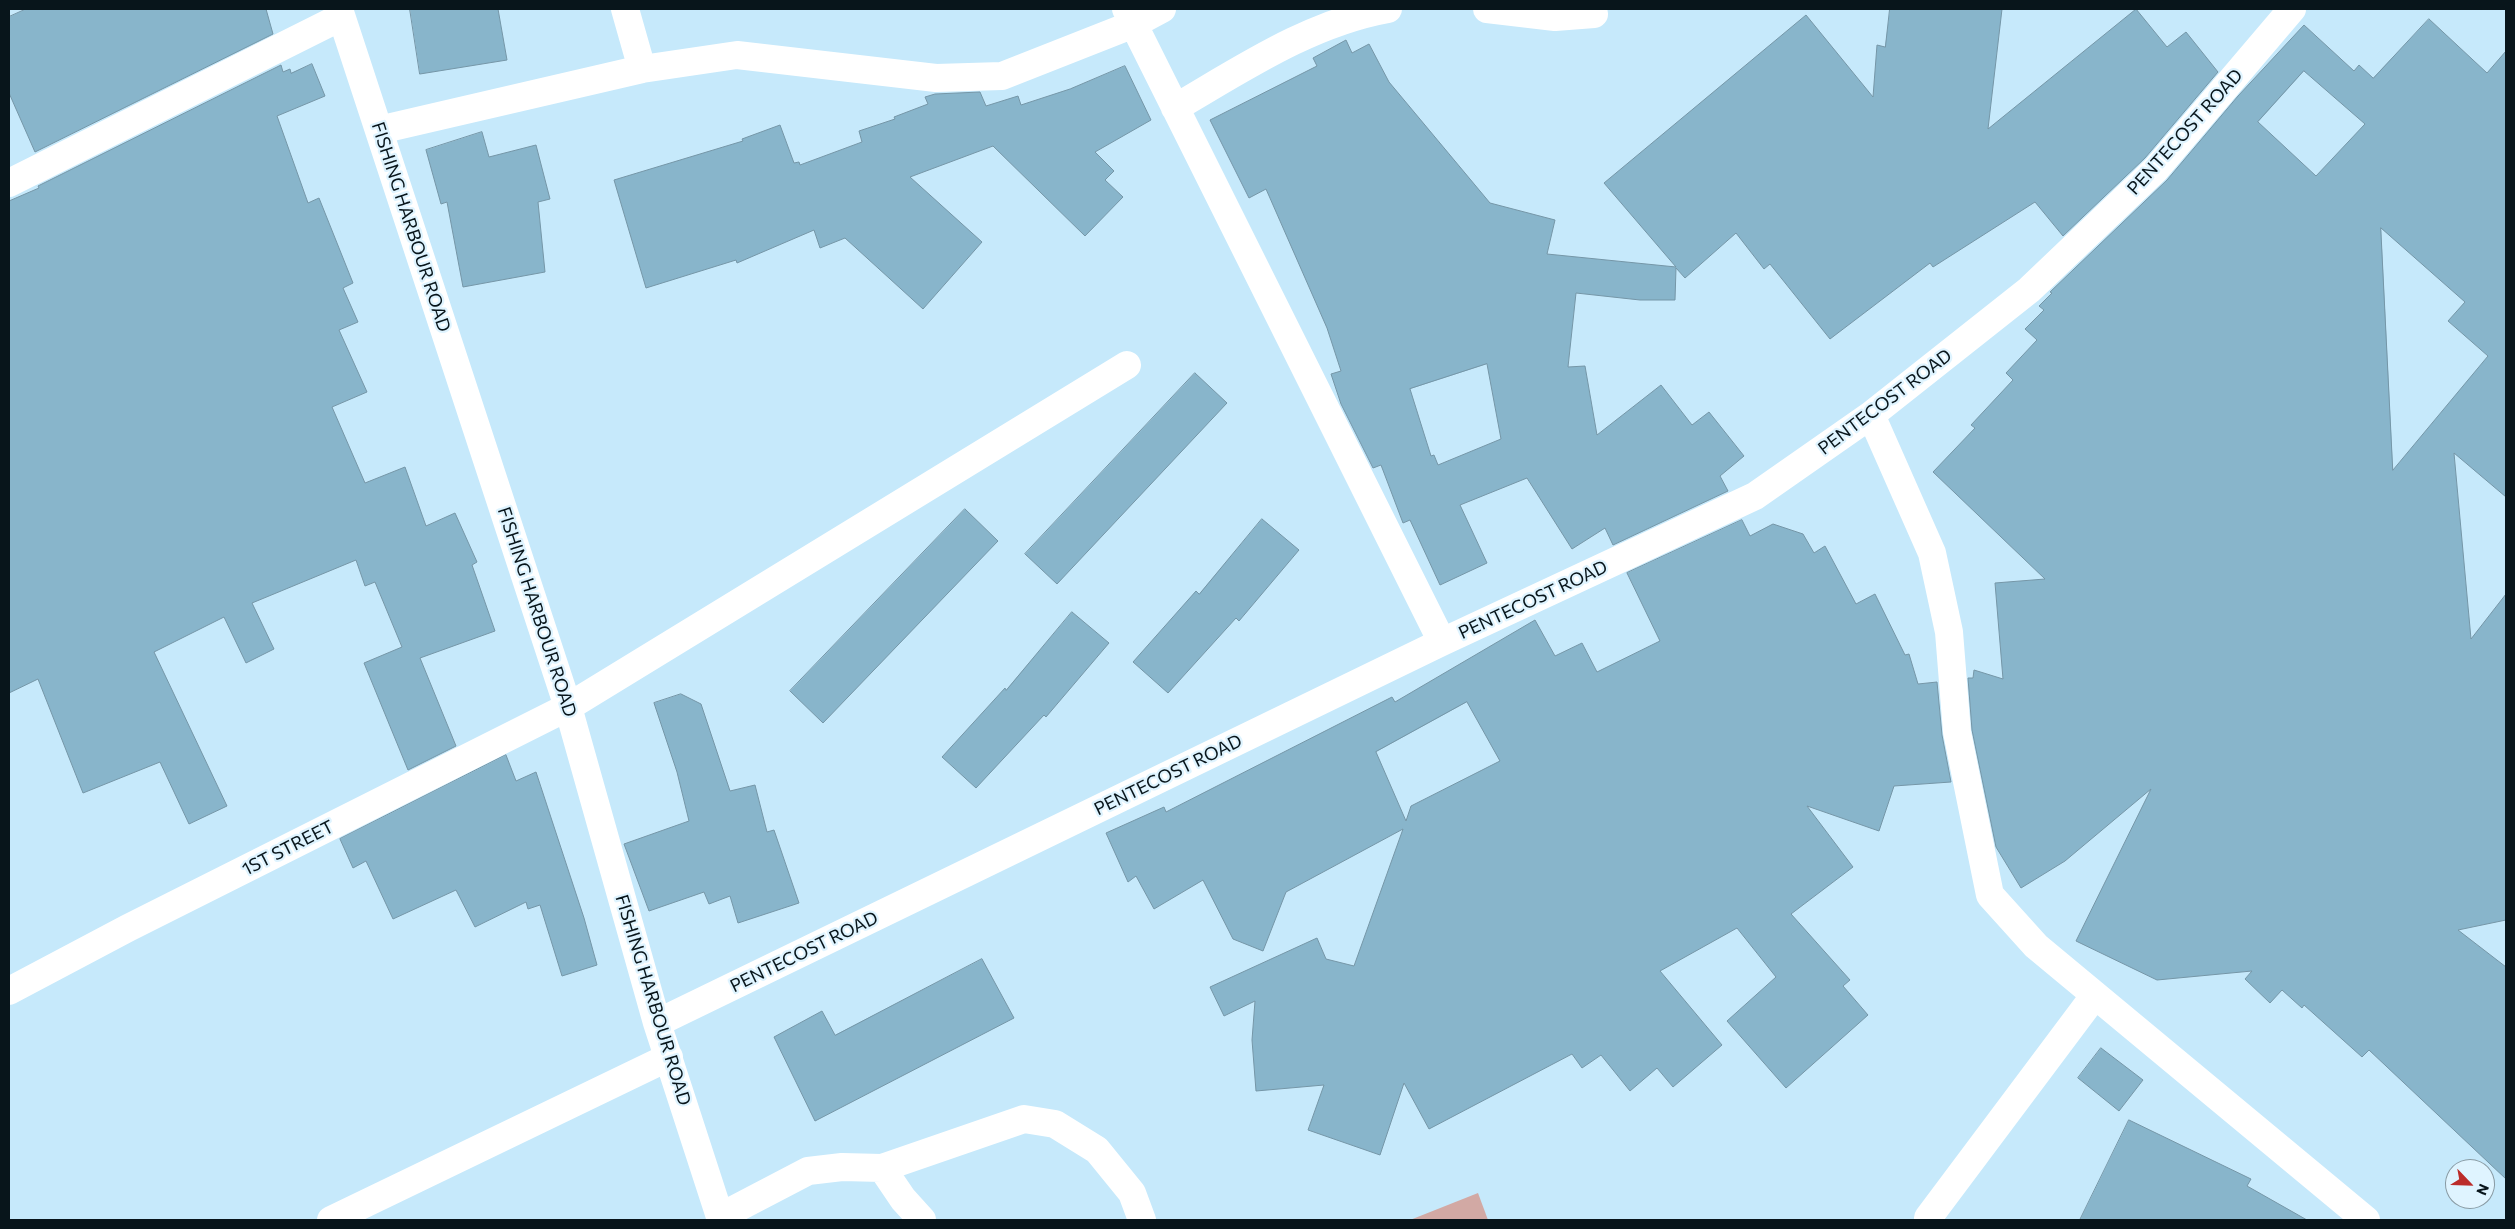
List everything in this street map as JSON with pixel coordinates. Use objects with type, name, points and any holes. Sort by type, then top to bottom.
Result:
[{"type":"street","points":[[625,9],[642,69]]},
{"type":"street","points":[[380,130],[642,69],[738,54],[936,78],[1002,76],[1130,17],[1162,9]]},
{"type":"street","points":[[1175,108],[1286,44],[1365,14],[1388,9]]},
{"type":"street","points":[[1488,9],[1555,17],[1594,14]]},
{"type":"street","name":"PENTECOST ROAD","points":[[657,1023],[1442,642],[1755,496],[1871,415],[2029,290],[2156,169],[2292,9]]},
{"type":"street","points":[[9,183],[340,13]]},
{"type":"street","name":"FISHING HARBOUR ROAD","points":[[340,13],[568,707],[657,1023],[720,1219]]},
{"type":"street","points":[[1130,17],[1442,642]]},
{"type":"street","name":"1ST STREET","points":[[9,991],[137,924],[568,707],[1127,365]]},
{"type":"street","points":[[1871,415],[1932,553],[1949,632],[1957,732],[1990,896],[2036,946],[2366,1220]]},
{"type":"street","points":[[1928,1218],[2095,995]]},
{"type":"street","points":[[331,1220],[668,1057]]},
{"type":"street","points":[[720,1219],[808,1171],[842,1167],[882,1168],[1024,1119],[1055,1124],[1096,1150],[1132,1193],[1142,1220]]},
{"type":"street","points":[[882,1168],[903,1199],[922,1220]]},
{"type":"shaded area","points":[[1478,1193],[1488,1220],[1410,1220]]},
{"type":"building","points":[[26,9],[266,9],[273,34],[35,152],[9,93],[9,17]]},
{"type":"building","points":[[410,9],[498,9],[507,60],[420,74]]},
{"type":"building","points":[[1890,9],[2002,9],[1988,129],[2136,9],[2167,47],[2186,32],[2218,72],[2145,158],[2063,236],[2035,202],[1933,267],[1930,263],[1830,339],[1770,264],[1764,269],[1736,233],[1685,278],[1676,268],[1675,300],[1640,300],[1576,293],[1568,367],[1585,366],[1597,435],[1661,385],[1692,425],[1709,412],[1744,456],[1720,476],[1728,491],[1613,545],[1605,528],[1572,549],[1527,478],[1460,505],[1487,563],[1440,585],[1410,520],[1403,523],[1381,465],[1373,468],[1341,404],[1331,374],[1341,371],[1327,328],[1266,189],[1249,198],[1210,120],[1317,66],[1313,58],[1346,40],[1352,53],[1369,44],[1389,82],[1490,203],[1555,220],[1547,254],[1676,267],[1604,183],[1806,15],[1873,97],[1877,45],[1885,47]],"holes":[[[1487,364],[1501,439],[1438,465],[1434,455],[1431,456],[1410,389]]]},
{"type":"building","points":[[2429,19],[2487,73],[2506,51],[2506,497],[2454,453],[2471,639],[2506,594],[2506,920],[2458,930],[2506,967],[2506,1179],[2495,1169],[2495,1159],[2485,1159],[2369,1050],[2362,1057],[2304,1005],[2302,1008],[2282,990],[2270,1003],[2245,979],[2252,971],[2157,980],[2076,941],[2151,789],[2065,861],[2021,888],[1996,847],[1972,730],[1968,678],[1973,678],[1974,670],[2003,679],[1995,583],[2045,579],[1933,472],[1975,428],[1971,425],[2013,380],[2006,373],[2037,340],[2025,329],[2044,310],[2039,306],[2052,293],[2050,292],[2167,180],[2238,96],[2304,25],[2354,71],[2359,65],[2373,78]],"holes":[[[2304,71],[2365,124],[2316,176],[2258,122]],[[2381,228],[2465,302],[2448,321],[2488,356],[2393,470]]]},
{"type":"building","points":[[312,64],[325,96],[277,116],[308,203],[319,198],[353,283],[343,288],[358,322],[339,330],[367,392],[332,407],[365,483],[405,467],[426,526],[455,513],[477,562],[472,565],[495,631],[420,658],[456,746],[408,770],[364,663],[402,647],[375,582],[365,586],[356,560],[252,603],[274,649],[246,663],[224,617],[154,652],[227,806],[189,824],[160,762],[83,793],[38,679],[9,693],[9,201],[39,188],[38,186],[281,65],[283,72],[290,69],[291,73]]},
{"type":"building","points":[[1125,66],[1151,120],[1095,152],[1114,171],[1105,180],[1123,197],[1085,236],[993,146],[910,177],[982,242],[923,309],[845,238],[820,248],[814,230],[737,263],[736,260],[646,288],[614,180],[743,141],[742,139],[780,125],[794,163],[799,162],[800,165],[862,142],[859,131],[895,119],[894,117],[928,104],[925,97],[935,94],[980,92],[986,106],[1018,96],[1021,105],[1070,89]]},
{"type":"building","points":[[482,132],[489,157],[536,145],[550,199],[538,202],[545,272],[463,287],[447,202],[441,204],[426,150]]},
{"type":"building","points":[[1195,373],[1227,403],[1057,584],[1025,554]]},
{"type":"building","points":[[965,509],[998,541],[823,723],[790,691]]},
{"type":"building","points":[[1262,519],[1299,550],[1239,621],[1236,618],[1168,693],[1133,662],[1196,591],[1199,594]]},
{"type":"building","points":[[1742,520],[1750,536],[1773,524],[1803,534],[1814,553],[1825,546],[1856,604],[1875,594],[1905,655],[1909,654],[1918,684],[1937,682],[1942,735],[1951,782],[1894,786],[1879,831],[1807,806],[1853,867],[1791,914],[1850,980],[1843,986],[1868,1015],[1786,1088],[1727,1021],[1776,977],[1737,928],[1660,971],[1722,1045],[1673,1087],[1657,1068],[1630,1091],[1601,1055],[1582,1068],[1572,1054],[1429,1129],[1404,1083],[1380,1155],[1308,1130],[1324,1085],[1256,1091],[1252,1040],[1255,1001],[1224,1016],[1210,987],[1317,938],[1326,959],[1354,966],[1403,829],[1286,892],[1263,951],[1233,939],[1203,880],[1154,909],[1136,876],[1128,882],[1106,833],[1164,807],[1166,812],[1392,697],[1395,702],[1535,620],[1555,656],[1582,643],[1597,672],[1660,641],[1627,573]],"holes":[[[1467,702],[1500,761],[1411,806],[1406,821],[1376,752]]]},
{"type":"building","points":[[1072,612],[1109,643],[1046,717],[1044,715],[976,788],[942,757],[1005,688],[1006,690]]},
{"type":"building","points":[[681,694],[701,704],[730,791],[755,785],[767,832],[774,830],[799,903],[738,923],[730,896],[709,904],[704,892],[649,911],[624,844],[689,821],[677,772],[654,703]]},
{"type":"building","points":[[506,755],[516,781],[536,772],[584,918],[597,965],[562,976],[540,905],[528,909],[526,902],[475,927],[456,890],[393,919],[366,861],[353,868],[340,839]]},
{"type":"building","points":[[982,959],[1014,1018],[815,1121],[774,1037],[822,1011],[835,1035]]},
{"type":"building","points":[[2101,1048],[2143,1080],[2119,1111],[2078,1078]]},
{"type":"building","points":[[2129,1120],[2251,1179],[2247,1186],[2307,1220],[2080,1220]]}]
